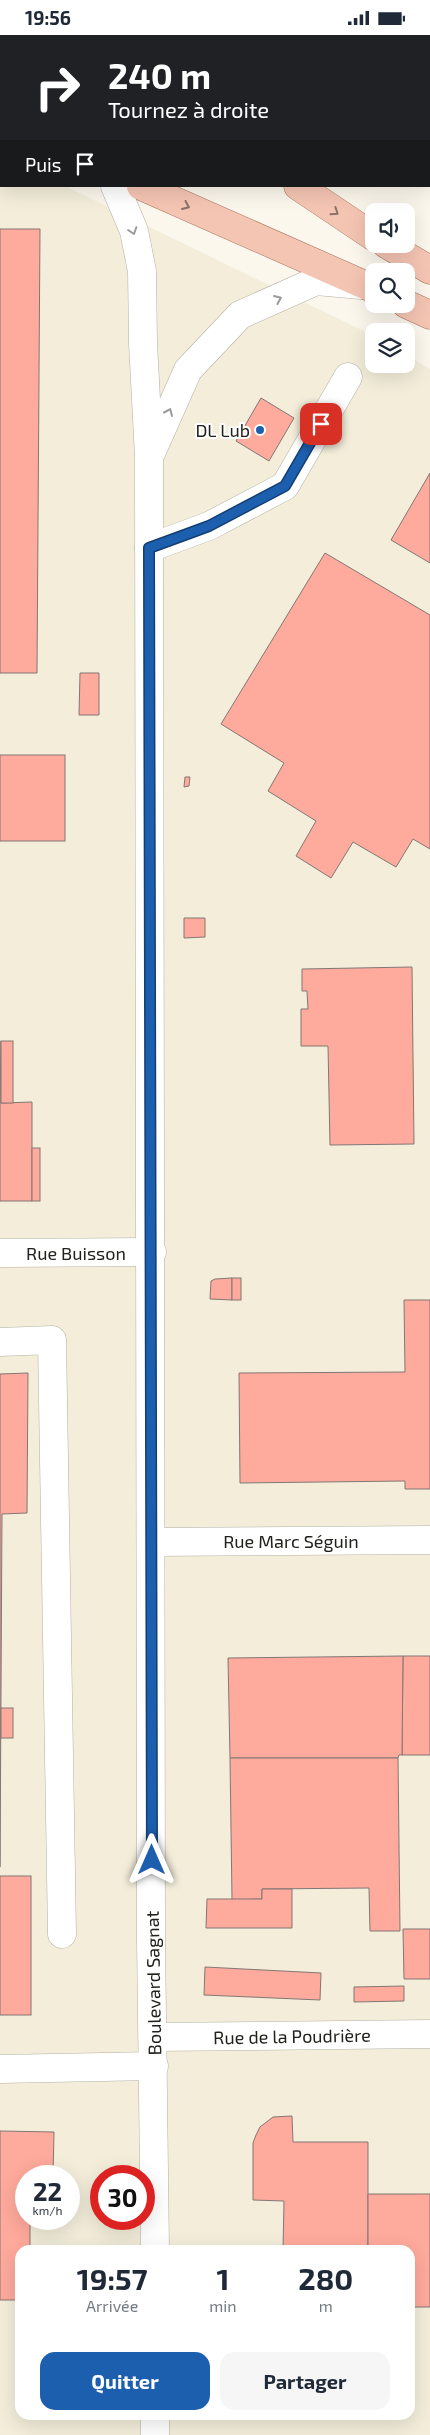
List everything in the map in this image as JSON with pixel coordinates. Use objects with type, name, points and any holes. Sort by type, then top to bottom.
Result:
[{"type":"main road","points":[[143,187],[365,285]]},
{"type":"main road","points":[[299,187],[365,231]]},
{"type":"main road","points":[[401,253],[430,270]]},
{"type":"main road","points":[[415,308],[430,315]]},
{"type":"street","name":"Boulevard Sagnat","points":[[115,187],[134,231],[142,271],[143,343],[149,456],[152,1253],[151,1939],[154,2037],[155,2245]]},
{"type":"street","points":[[149,456],[188,370],[240,315],[316,281],[365,286]]},
{"type":"street","points":[[149,548],[209,526],[285,486],[348,377]]},
{"type":"street","name":"Rue Buisson","points":[[0,1253],[152,1253]]},
{"type":"street","points":[[0,1342],[52,1340],[62,1934]]},
{"type":"street","name":"Rue Marc Séguin","points":[[152,1542],[430,1540]]},
{"type":"street","name":"Rue de la Poudrière","points":[[154,2037],[430,2034]]},
{"type":"street","points":[[0,2069],[154,2066]]},
{"type":"street","points":[[155,2420],[155,2435]]},
{"type":"shaded area","points":[[0,187],[67,187],[365,332],[365,373],[415,373],[415,360],[430,369],[430,2435],[0,2435]]},
{"type":"building","points":[[0,229],[40,229],[37,673],[0,673]]},
{"type":"building","points":[[261,398],[294,418],[269,461],[236,441]]},
{"type":"building","points":[[430,473],[430,563],[391,540]]},
{"type":"building","points":[[325,553],[430,615],[430,849],[413,839],[396,867],[353,842],[331,878],[296,856],[316,821],[268,791],[284,763],[221,724]]},
{"type":"building","points":[[80,673],[99,673],[99,715],[79,715]]},
{"type":"building","points":[[0,755],[65,755],[65,841],[0,841]]},
{"type":"building","points":[[185,777],[190,777],[189,786],[184,787]]},
{"type":"building","points":[[184,918],[205,918],[205,937],[184,938]]},
{"type":"building","points":[[412,967],[414,1144],[330,1145],[328,1046],[301,1046],[301,1009],[308,1009],[307,991],[302,991],[302,969]]},
{"type":"building","points":[[0,1041],[1,1103],[32,1102],[32,1201],[0,1201]]},
{"type":"building","points":[[1,1041],[13,1041],[13,1103],[1,1103]]},
{"type":"building","points":[[32,1148],[40,1148],[40,1201],[32,1201]]},
{"type":"building","points":[[232,1278],[232,1300],[210,1299],[211,1281]]},
{"type":"building","points":[[232,1278],[241,1278],[241,1300],[232,1300]]},
{"type":"building","points":[[404,1300],[430,1300],[430,1489],[405,1489],[405,1481],[240,1483],[239,1373],[405,1372]]},
{"type":"building","points":[[28,1373],[27,1513],[2,1514],[0,1867],[0,1374]]},
{"type":"building","points":[[403,1656],[430,1656],[430,1755],[402,1755]]},
{"type":"building","points":[[403,1656],[402,1755],[399,1755],[398,1758],[230,1758],[228,1658]]},
{"type":"building","points":[[1,1708],[13,1708],[13,1738],[1,1738]]},
{"type":"building","points":[[230,1758],[398,1758],[400,1931],[370,1931],[369,1888],[262,1889],[262,1899],[232,1900]]},
{"type":"building","points":[[0,1876],[31,1876],[31,2015],[0,2015]]},
{"type":"building","points":[[262,1889],[292,1889],[292,1928],[206,1928],[207,1899],[262,1899]]},
{"type":"building","points":[[403,1929],[430,1929],[430,1979],[404,1979]]},
{"type":"building","points":[[205,1967],[321,1973],[320,2000],[204,1995]]},
{"type":"building","points":[[404,1986],[404,2001],[354,2002],[354,1987]]},
{"type":"building","points":[[292,2116],[293,2142],[368,2142],[368,2245],[283,2245],[284,2201],[253,2200],[253,2143],[260,2127],[273,2117]]},
{"type":"building","points":[[0,2131],[54,2132],[53,2165],[15,2165],[15,2230],[30,2230],[30,2245],[15,2245],[15,2300],[0,2300]]},
{"type":"building","points":[[368,2194],[430,2194],[430,2307],[415,2307],[415,2245],[368,2245]]},
{"type":"place","name":"DL Lub","points":[[260,430]]},
{"type":"route","points":[[152,1860],[149,548],[209,526],[285,486],[321,424]]}]
